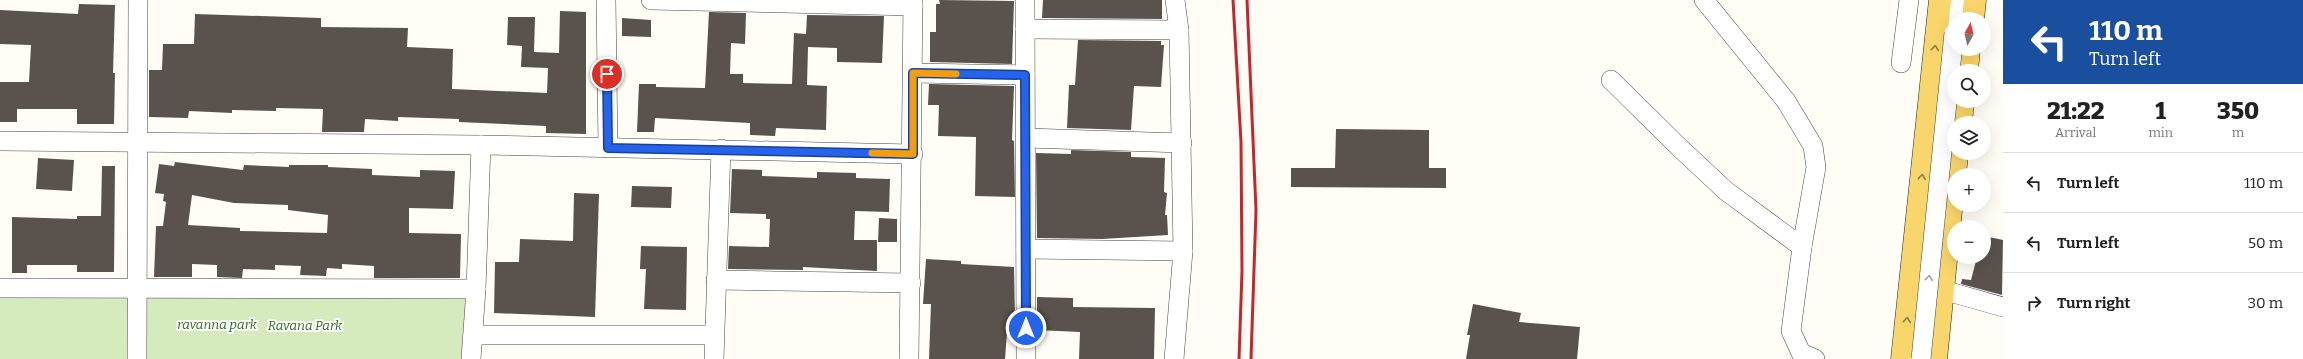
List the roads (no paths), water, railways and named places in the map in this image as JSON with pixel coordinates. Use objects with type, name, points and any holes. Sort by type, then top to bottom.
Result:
[{"type":"main road","points":[[1902,359],[1920,202],[1940,0]]},
{"type":"main road","points":[[1974,12],[1975,0]]},
{"type":"main road","points":[[1920,202],[1947,205]]},
{"type":"main road","points":[[1936,359],[1950,212]]},
{"type":"street","points":[[137,359],[138,0]]},
{"type":"street","points":[[606,0],[608,148]]},
{"type":"street","points":[[651,0],[913,3],[912,283],[910,359]]},
{"type":"street","points":[[1025,0],[1027,138],[1026,359]]},
{"type":"street","points":[[1174,359],[1182,251],[1182,143],[1179,30],[1175,0]]},
{"type":"street","points":[[1704,0],[1786,101],[1813,146],[1816,167],[1802,247],[1792,331],[1801,353],[1815,359]]},
{"type":"street","points":[[1902,63],[1909,0]]},
{"type":"street","points":[[1957,12],[1958,0]]},
{"type":"street","points":[[1025,28],[1179,30]]},
{"type":"street","points":[[1921,359],[1952,56]]},
{"type":"street","points":[[913,73],[1025,75]]},
{"type":"street","points":[[1612,80],[1681,149],[1726,191],[1802,247]]},
{"type":"street","points":[[1027,138],[1182,143]]},
{"type":"street","points":[[0,141],[481,145],[913,154]]},
{"type":"street","points":[[471,359],[476,289],[481,145]]},
{"type":"street","points":[[714,359],[721,149]]},
{"type":"street","points":[[1026,249],[1182,251]]},
{"type":"street","points":[[716,280],[912,283]]},
{"type":"street","points":[[0,288],[476,289]]},
{"type":"street","points":[[1943,290],[2003,307]]},
{"type":"street","points":[[473,335],[714,335]]},
{"type":"railway","points":[[1233,0],[1241,142],[1242,271],[1239,359]]},
{"type":"railway","points":[[1247,0],[1256,210],[1251,359]]},
{"type":"park label","name":"ravanna park","points":[[217,324]]},
{"type":"park label","name":"Ravana Park","points":[[305,325]]}]
